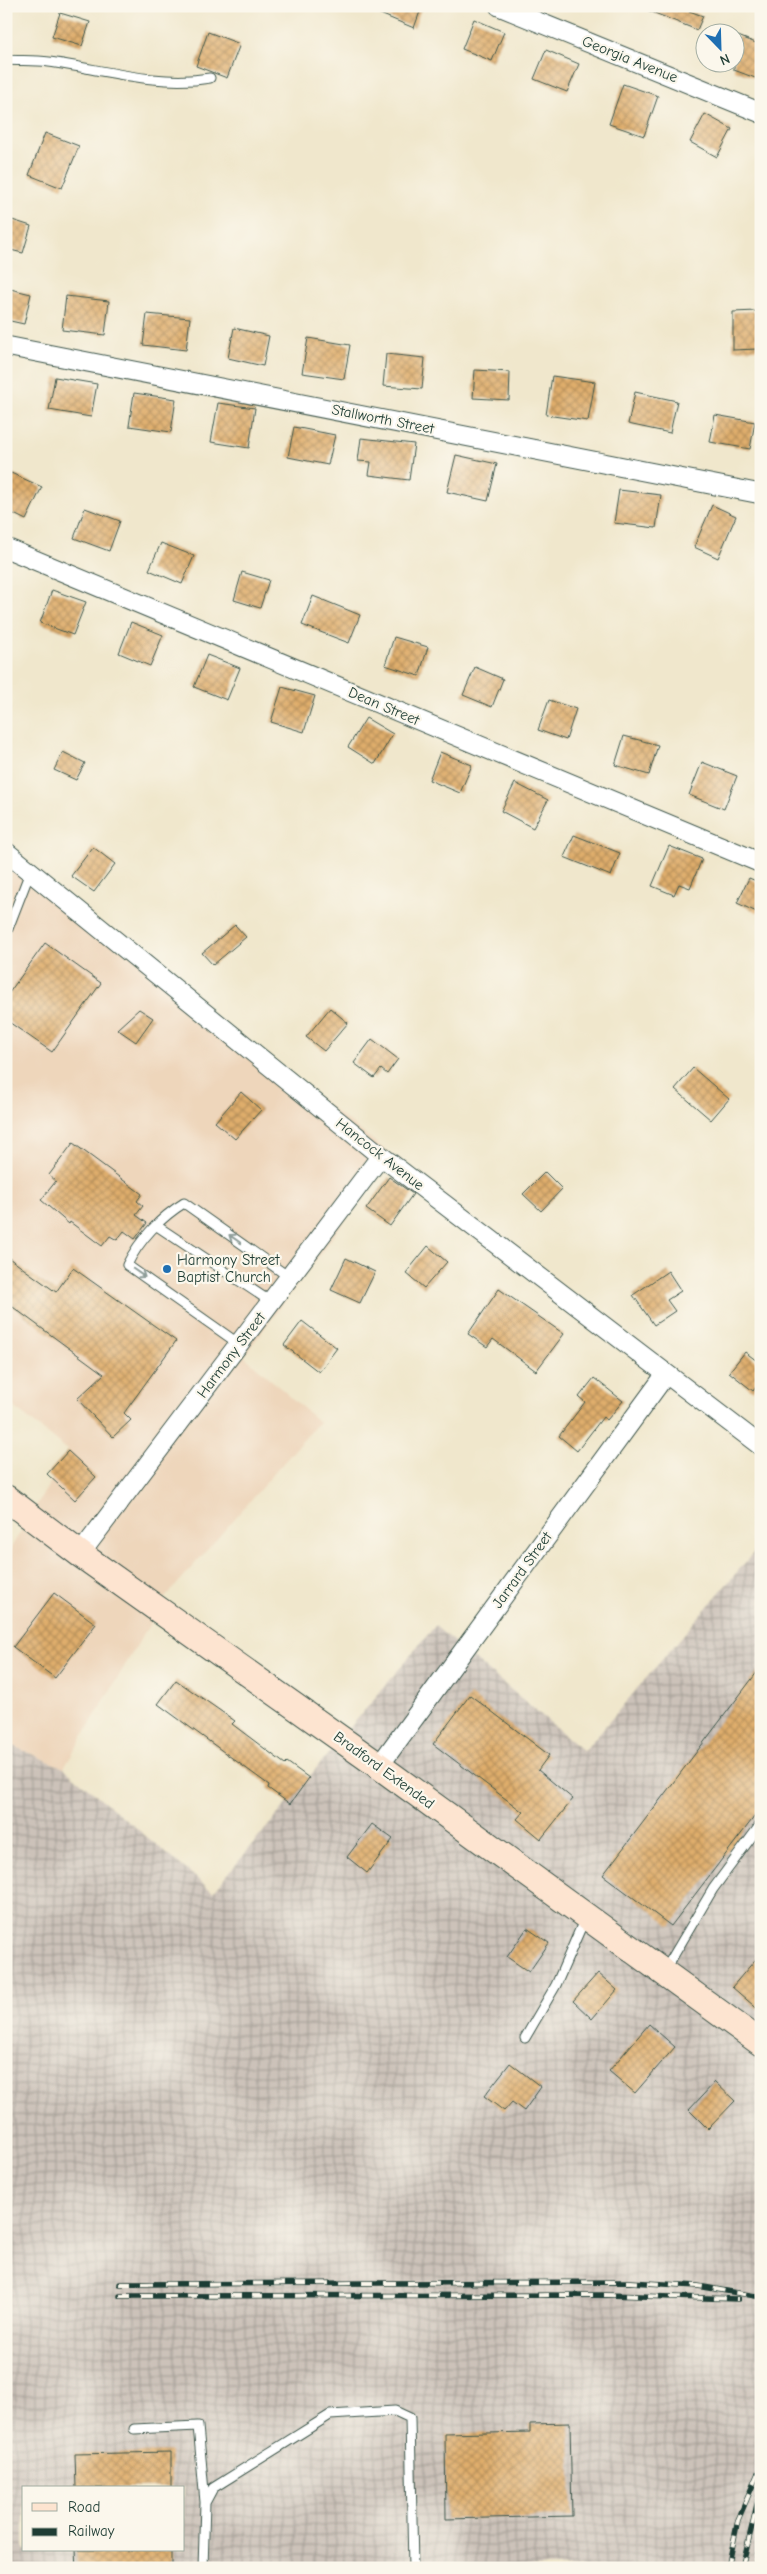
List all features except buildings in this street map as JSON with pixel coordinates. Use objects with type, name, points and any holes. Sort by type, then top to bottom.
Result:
[{"type":"street","name":"Georgia Avenue","points":[[499,6],[761,113]]},
{"type":"street","name":"Stallworth Street","points":[[6,346],[760,492]]},
{"type":"street","name":"Dean Street","points":[[6,548],[761,863]]},
{"type":"street","name":"Hancock Avenue","points":[[6,852],[381,1156],[761,1446]]},
{"type":"street","name":"Harmony Street","points":[[80,1554],[381,1156]]},
{"type":"street","name":"Jarrard Street","points":[[379,1766],[666,1374]]},
{"type":"street","name":"Bradford Extended","points":[[6,1498],[80,1554],[379,1766],[761,2043]]},
{"type":"lane","points":[[6,60],[48,62],[120,75],[195,81],[210,78]]},
{"type":"lane","points":[[6,934],[30,872]]},
{"type":"lane","points":[[239,1344],[127,1265],[133,1252],[168,1213],[184,1203],[289,1278]]},
{"type":"lane","points":[[157,1226],[271,1302]]},
{"type":"lane","points":[[664,1972],[713,1889],[761,1824]]},
{"type":"lane","points":[[524,2038],[556,1985],[586,1916]]},
{"type":"lane","points":[[205,2503],[214,2488],[330,2415],[395,2411],[410,2418],[414,2568]]},
{"type":"lane","points":[[134,2429],[198,2426],[205,2503],[203,2568]]},
{"type":"shaded area","points":[[6,855],[393,1156],[244,1356],[319,1422],[165,1598],[64,1768],[6,1743],[6,1556],[69,1451],[6,1401]]},
{"type":"shaded area","points":[[761,1544],[761,2568],[6,2568],[6,1743],[64,1768],[213,1892],[435,1626],[584,1751]]},
{"type":"railway","points":[[120,2284],[630,2282],[698,2286],[761,2297]]},
{"type":"railway","points":[[120,2296],[607,2295],[738,2299]]},
{"type":"railway","points":[[728,2568],[738,2520],[761,2466]]},
{"type":"railway","points":[[742,2568],[761,2488]]},
{"type":"railway","points":[[755,2568],[761,2543]]},
{"type":"place","name":"Harmony Street Baptist Church","points":[[167,1269]]}]
